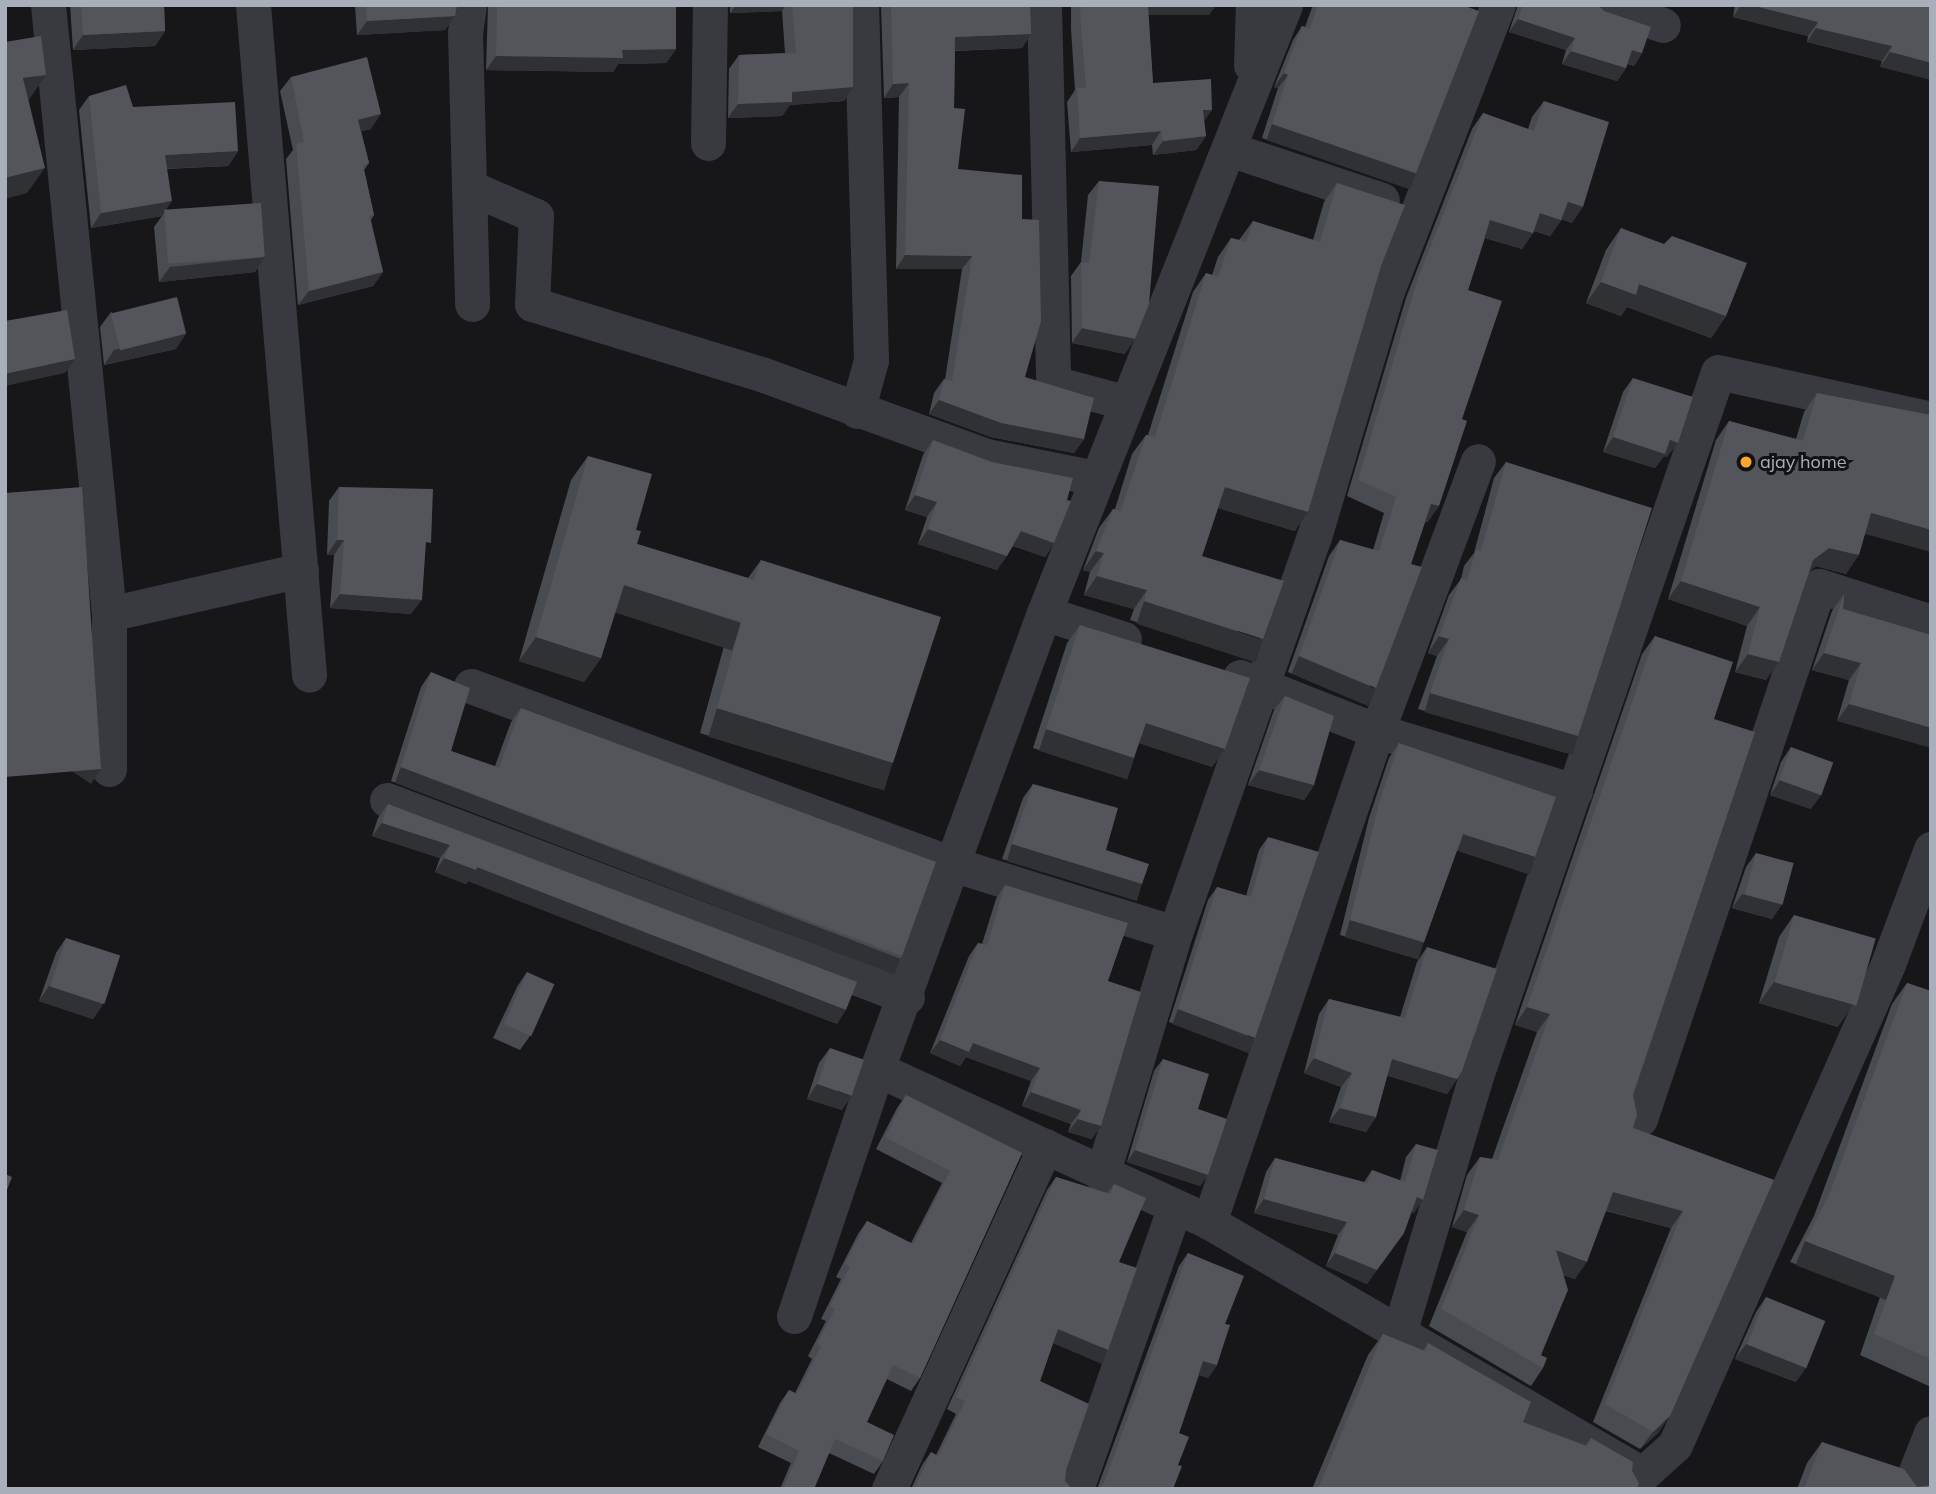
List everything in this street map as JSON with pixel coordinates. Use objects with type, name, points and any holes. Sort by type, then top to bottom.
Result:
[{"type":"street","points":[[48,5],[109,614],[109,769]]},
{"type":"street","points":[[253,5],[309,675]]},
{"type":"street","points":[[469,5],[465,32],[472,304]]},
{"type":"street","points":[[708,143],[710,5]]},
{"type":"street","points":[[857,411],[871,360],[862,5]]},
{"type":"street","points":[[1044,5],[1053,383],[1124,402]]},
{"type":"street","points":[[1250,91],[1253,5]]},
{"type":"street","points":[[794,1316],[877,1069],[955,865],[1044,613],[1124,402],[1229,149],[1285,5]]},
{"type":"street","points":[[1102,1175],[1175,933],[1314,537],[1415,211],[1498,5]]},
{"type":"street","points":[[1602,5],[1663,25]]},
{"type":"street","points":[[1229,149],[1415,211]]},
{"type":"street","points":[[469,187],[536,216],[531,304],[764,374],[857,411],[986,456],[1095,478]]},
{"type":"street","points":[[1399,1334],[1476,1076],[1718,372],[1931,419]]},
{"type":"street","points":[[1209,1222],[1377,731],[1478,461]]},
{"type":"street","points":[[109,614],[301,570]]},
{"type":"street","points":[[1640,1119],[1819,586],[1931,622]]},
{"type":"street","points":[[1044,613],[1158,650]]},
{"type":"street","points":[[1210,667],[1261,683],[1377,731],[1575,791]]},
{"type":"street","points":[[471,685],[955,865],[1175,933]]},
{"type":"street","points":[[387,800],[906,998]]},
{"type":"street","points":[[877,1069],[1209,1222],[1399,1334],[1640,1482],[1675,1445],[1888,964],[1931,849]]},
{"type":"street","points":[[889,1489],[1045,1146]]},
{"type":"street","points":[[1076,1489],[1175,1207]]},
{"type":"street","points":[[1909,1489],[1931,1433]]},
{"type":"building","points":[[81,5],[164,5],[165,31],[83,35]]},
{"type":"building","points":[[366,5],[457,5],[455,16],[367,21]]},
{"type":"building","points":[[497,5],[676,5],[676,49],[622,50],[623,58],[496,56]]},
{"type":"building","points":[[792,5],[853,5],[853,87],[792,92],[792,102],[738,104],[739,55],[796,53]]},
{"type":"building","points":[[891,5],[1030,5],[1031,34],[955,37],[954,108],[965,109],[958,169],[1022,175],[1022,219],[1039,220],[1041,321],[1025,377],[1094,398],[1084,439],[1001,423],[939,400],[944,379],[952,381],[972,256],[905,255],[909,83],[893,84]]},
{"type":"building","points":[[1081,5],[1148,5],[1153,83],[1211,79],[1212,110],[1203,110],[1206,136],[1163,141],[1161,131],[1080,138],[1077,88],[1086,88]]},
{"type":"building","points":[[1318,5],[1462,5],[1479,11],[1416,173],[1272,124],[1288,75],[1284,73],[1302,26],[1310,29]]},
{"type":"building","points":[[1523,5],[1598,5],[1604,11],[1651,27],[1642,53],[1632,50],[1626,68],[1571,51],[1575,38],[1518,19]]},
{"type":"building","points":[[1751,5],[1931,5],[1931,63],[1890,52],[1892,46],[1816,28],[1818,22]]},
{"type":"building","points":[[41,36],[46,75],[23,78],[45,168],[5,178],[5,42]]},
{"type":"building","points":[[367,57],[381,114],[358,120],[369,163],[363,165],[374,215],[369,216],[383,272],[309,291],[296,144],[304,142],[291,77]]},
{"type":"building","points":[[126,85],[133,107],[235,102],[238,151],[165,155],[172,201],[101,213],[89,96]]},
{"type":"building","points":[[1544,101],[1609,122],[1583,207],[1568,202],[1561,220],[1540,213],[1533,233],[1490,220],[1468,290],[1502,301],[1462,419],[1467,421],[1439,506],[1431,504],[1411,564],[1422,567],[1376,688],[1299,656],[1340,540],[1379,551],[1396,497],[1358,480],[1417,281],[1483,113],[1534,131]]},
{"type":"building","points":[[1099,181],[1159,186],[1149,304],[1135,339],[1082,328],[1081,262],[1089,263]]},
{"type":"building","points":[[1337,183],[1405,205],[1381,266],[1308,512],[1225,487],[1202,556],[1284,581],[1263,639],[1144,601],[1147,590],[1097,576],[1104,553],[1096,551],[1113,509],[1121,511],[1146,435],[1155,437],[1206,273],[1218,277],[1231,238],[1246,242],[1253,221],[1320,242]]},
{"type":"building","points":[[261,203],[265,257],[168,264],[164,210]]},
{"type":"building","points":[[1621,228],[1664,244],[1672,236],[1747,263],[1726,316],[1639,284],[1636,295],[1601,282]]},
{"type":"building","points":[[177,297],[186,334],[120,350],[111,313]]},
{"type":"building","points":[[67,310],[75,359],[5,374],[5,321]]},
{"type":"building","points":[[1633,378],[1693,397],[1678,443],[1670,440],[1665,454],[1613,437]]},
{"type":"building","points":[[1817,393],[1931,415],[1931,530],[1871,513],[1859,555],[1829,548],[1813,560],[1779,662],[1748,654],[1760,607],[1681,581],[1729,421],[1803,441]]},
{"type":"building","points":[[933,440],[992,462],[1073,478],[1067,500],[1071,501],[1054,543],[1021,531],[1007,556],[928,529],[937,502],[915,495]]},
{"type":"building","points":[[588,456],[652,474],[636,530],[641,531],[637,544],[754,580],[761,560],[941,617],[893,763],[717,708],[741,622],[624,585],[601,658],[536,637]]},
{"type":"building","points":[[1506,462],[1652,508],[1578,736],[1430,693],[1449,639],[1439,636],[1461,578],[1467,580],[1476,550],[1481,551]]},
{"type":"building","points":[[82,487],[101,769],[5,777],[5,493]]},
{"type":"building","points":[[339,487],[433,489],[431,543],[426,542],[422,600],[340,594],[344,540],[337,540]]},
{"type":"building","points":[[1844,594],[1843,609],[1931,635],[1931,728],[1849,704],[1861,663],[1824,653]]},
{"type":"building","points":[[1080,625],[1250,678],[1225,749],[1146,723],[1134,758],[1046,729]]},
{"type":"building","points":[[1655,636],[1733,662],[1714,719],[1755,732],[1633,1095],[1637,1115],[1633,1128],[1774,1180],[1670,1416],[1653,1432],[1605,1404],[1683,1211],[1613,1192],[1587,1262],[1556,1250],[1568,1290],[1541,1355],[1547,1358],[1543,1368],[1441,1309],[1479,1215],[1464,1210],[1480,1157],[1498,1160],[1550,1014],[1527,1007]]},
{"type":"building","points":[[431,672],[470,688],[451,751],[499,768],[521,708],[936,862],[902,956],[401,767]]},
{"type":"building","points":[[1285,696],[1334,716],[1314,785],[1259,770]]},
{"type":"building","points":[[1399,743],[1556,797],[1535,857],[1463,834],[1424,942],[1350,920],[1379,803]]},
{"type":"building","points":[[1791,747],[1833,762],[1821,795],[1779,780]]},
{"type":"building","points":[[1033,784],[1118,808],[1106,850],[1149,864],[1142,884],[1012,844]]},
{"type":"building","points":[[388,804],[857,982],[846,1010],[477,867],[476,870],[444,858],[450,845],[382,823]]},
{"type":"building","points":[[1268,837],[1319,852],[1255,1038],[1178,1009],[1217,887],[1251,897]]},
{"type":"building","points":[[1756,853],[1794,863],[1783,905],[1745,895]]},
{"type":"building","points":[[1005,885],[1128,923],[1108,981],[1141,992],[1101,1126],[1078,1119],[1081,1110],[1031,1092],[1040,1068],[973,1043],[969,1052],[940,1040],[978,943],[987,945]]},
{"type":"building","points":[[1794,915],[1876,938],[1856,1006],[1775,982]]},
{"type":"building","points":[[66,938],[120,956],[104,1004],[50,987]]},
{"type":"building","points":[[1427,947],[1497,969],[1462,1071],[1457,1079],[1392,1059],[1376,1117],[1340,1108],[1352,1073],[1314,1058],[1329,999],[1405,1018]]},
{"type":"building","points":[[527,972],[554,984],[531,1036],[504,1024]]},
{"type":"building","points":[[1907,983],[1931,991],[1931,1359],[1874,1334],[1895,1276],[1805,1241],[1829,1195]]},
{"type":"building","points":[[830,1048],[864,1060],[852,1096],[818,1084]]},
{"type":"building","points":[[1163,1059],[1209,1074],[1198,1109],[1227,1119],[1208,1175],[1135,1150]]},
{"type":"building","points":[[906,1095],[1022,1153],[920,1378],[893,1365],[867,1422],[894,1435],[883,1461],[835,1439],[814,1489],[783,1489],[799,1451],[766,1434],[789,1390],[797,1394],[821,1346],[817,1344],[835,1309],[830,1306],[850,1266],[845,1264],[867,1221],[913,1244],[950,1171],[885,1137]]},
{"type":"building","points":[[1416,1144],[1438,1150],[1423,1200],[1417,1197],[1404,1233],[1377,1270],[1335,1253],[1347,1222],[1264,1199],[1275,1158],[1367,1183],[1372,1170],[1405,1182]]},
{"type":"building","points":[[5,1174],[12,1177],[5,1195]]},
{"type":"building","points":[[1056,1177],[1110,1194],[1114,1184],[1146,1198],[1119,1262],[1137,1268],[1108,1350],[1058,1329],[1040,1381],[1089,1404],[1066,1470],[1065,1481],[1072,1489],[914,1489],[931,1452],[938,1456],[965,1401],[956,1397]]},
{"type":"building","points":[[1188,1253],[1244,1276],[1225,1324],[1230,1325],[1217,1365],[1203,1361],[1179,1433],[1189,1437],[1178,1465],[1182,1466],[1173,1489],[1097,1489],[1104,1483]]},
{"type":"building","points":[[1766,1297],[1825,1321],[1806,1368],[1747,1344]]},
{"type":"building","points":[[1383,1334],[1425,1351],[1428,1343],[1531,1402],[1523,1422],[1587,1446],[1591,1438],[1633,1462],[1632,1471],[1639,1483],[1637,1489],[1318,1489]]},
{"type":"building","points":[[1822,1442],[1904,1469],[1917,1487],[1931,1485],[1931,1489],[1804,1489]]},
{"type":"place","name":"ajay home","points":[[1746,462]]}]
